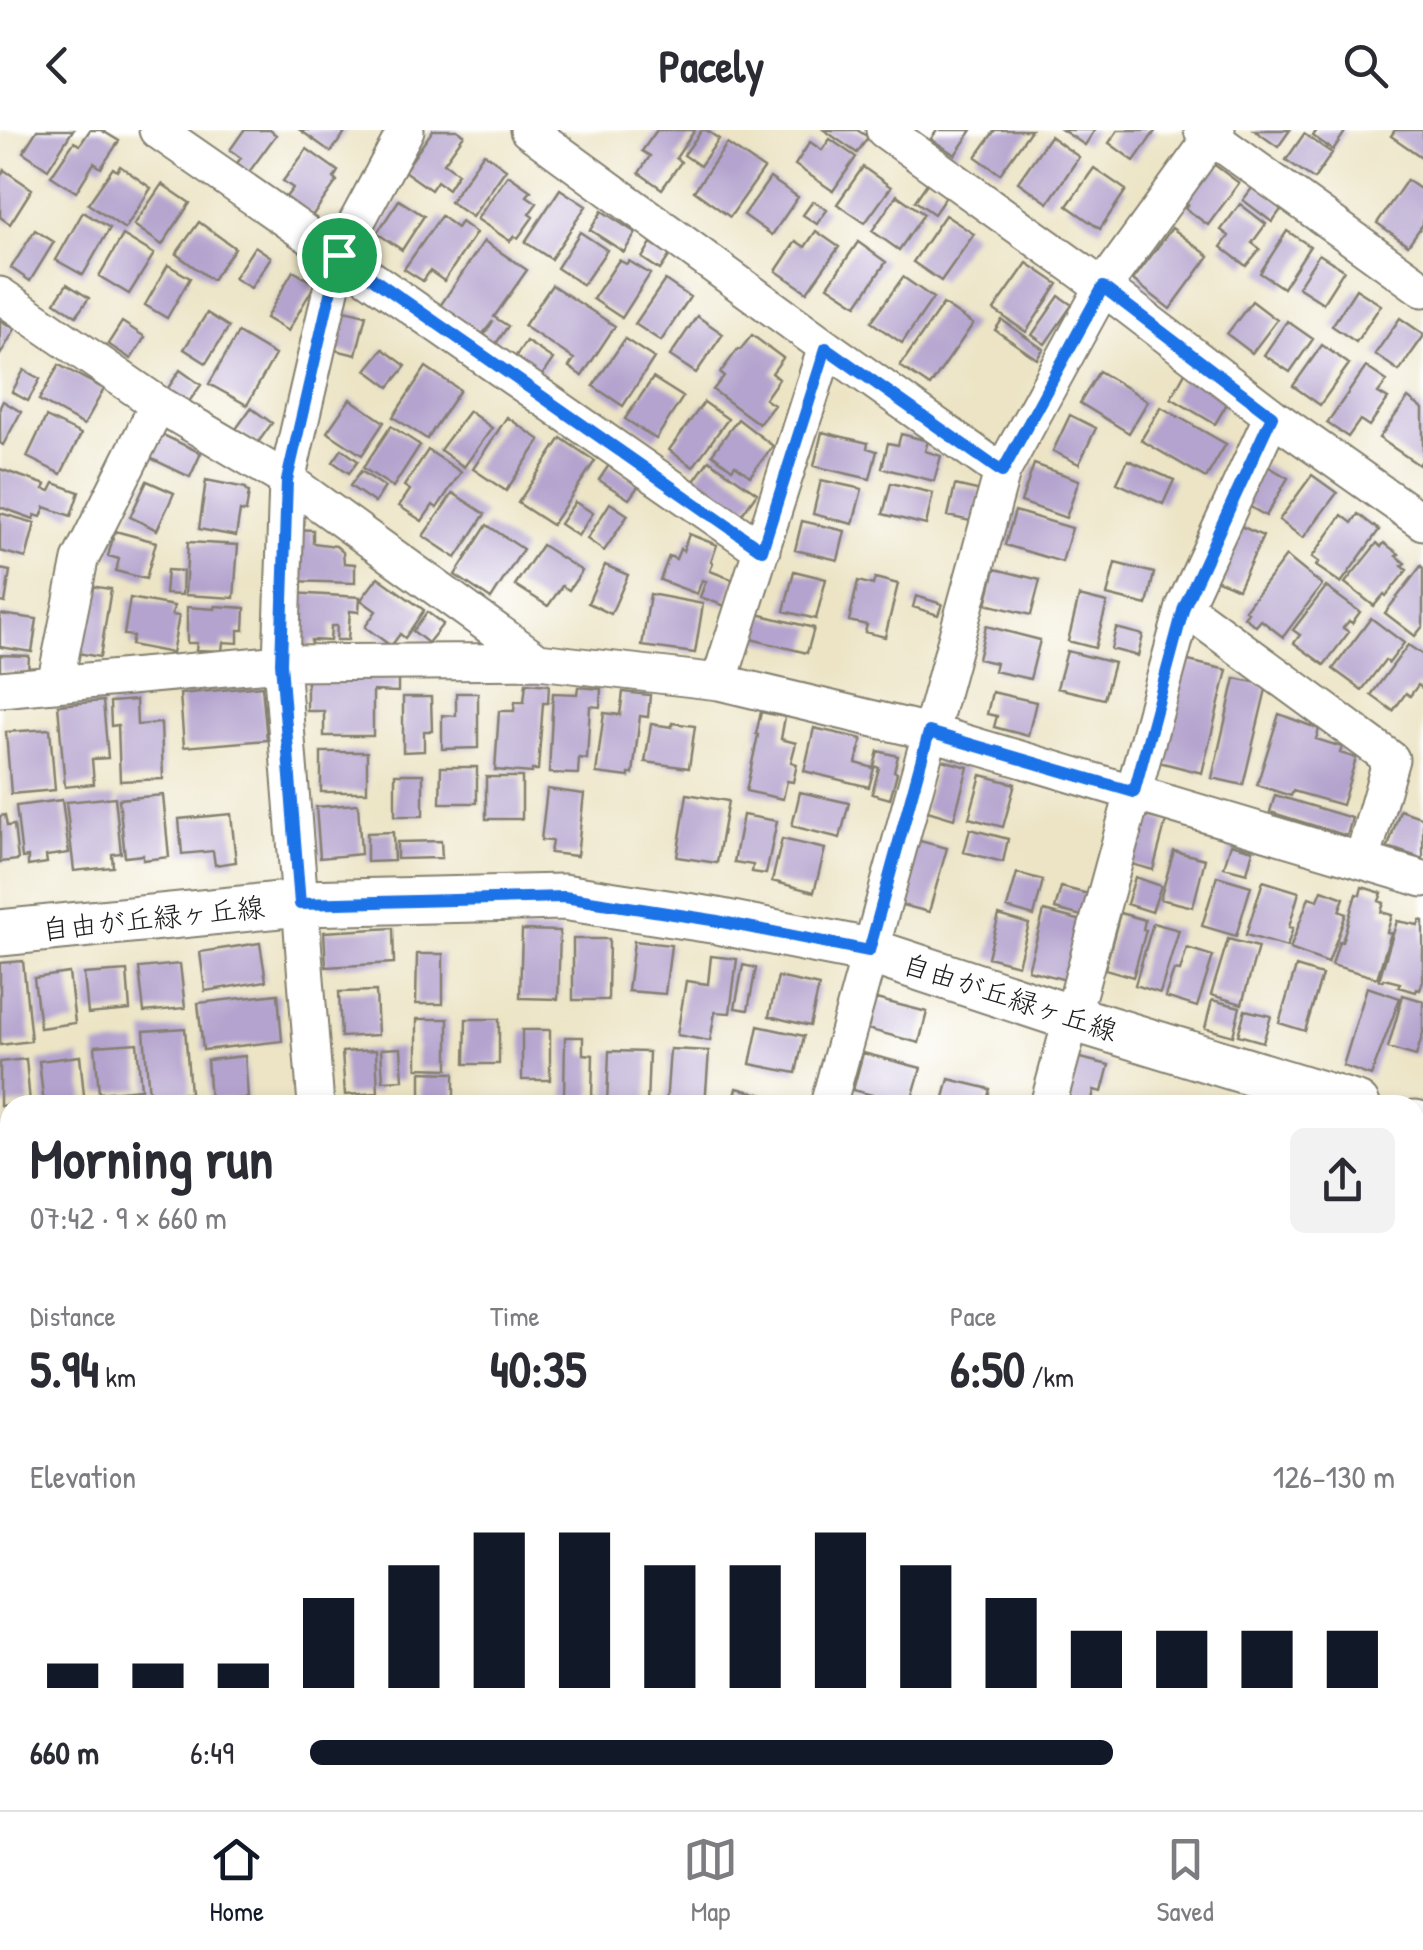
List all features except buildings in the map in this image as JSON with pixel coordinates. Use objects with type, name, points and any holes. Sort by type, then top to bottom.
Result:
[{"type":"street","points":[[158,130],[762,550]]},
{"type":"street","points":[[315,1095],[281,663],[287,480],[339,255],[406,130]]},
{"type":"street","points":[[528,130],[1002,472]]},
{"type":"street","points":[[884,130],[1103,287],[1272,416],[1423,522]]},
{"type":"street","points":[[831,1095],[1002,472],[1103,287],[1210,132],[1423,290]]},
{"type":"street","points":[[0,295],[158,404],[287,480],[538,662]]},
{"type":"street","points":[[719,682],[826,348]]},
{"type":"street","points":[[55,684],[80,560],[158,404]]},
{"type":"street","points":[[1051,1095],[1184,607],[1272,416]]},
{"type":"street","points":[[1184,607],[1391,759],[1362,861]]},
{"type":"street","points":[[0,689],[281,663],[538,662],[719,682],[929,732],[1423,880]]},
{"type":"street","name":"自由が丘緑ヶ丘線","points":[[0,933],[300,904],[564,897],[712,920],[869,951],[1325,1095]]},
{"type":"route","points":[[339,255],[762,550],[826,348],[1002,472],[1103,287],[1272,416],[1184,607],[1134,792],[929,732],[869,951],[712,920],[564,897],[300,904],[281,663],[287,480],[339,255]]}]
